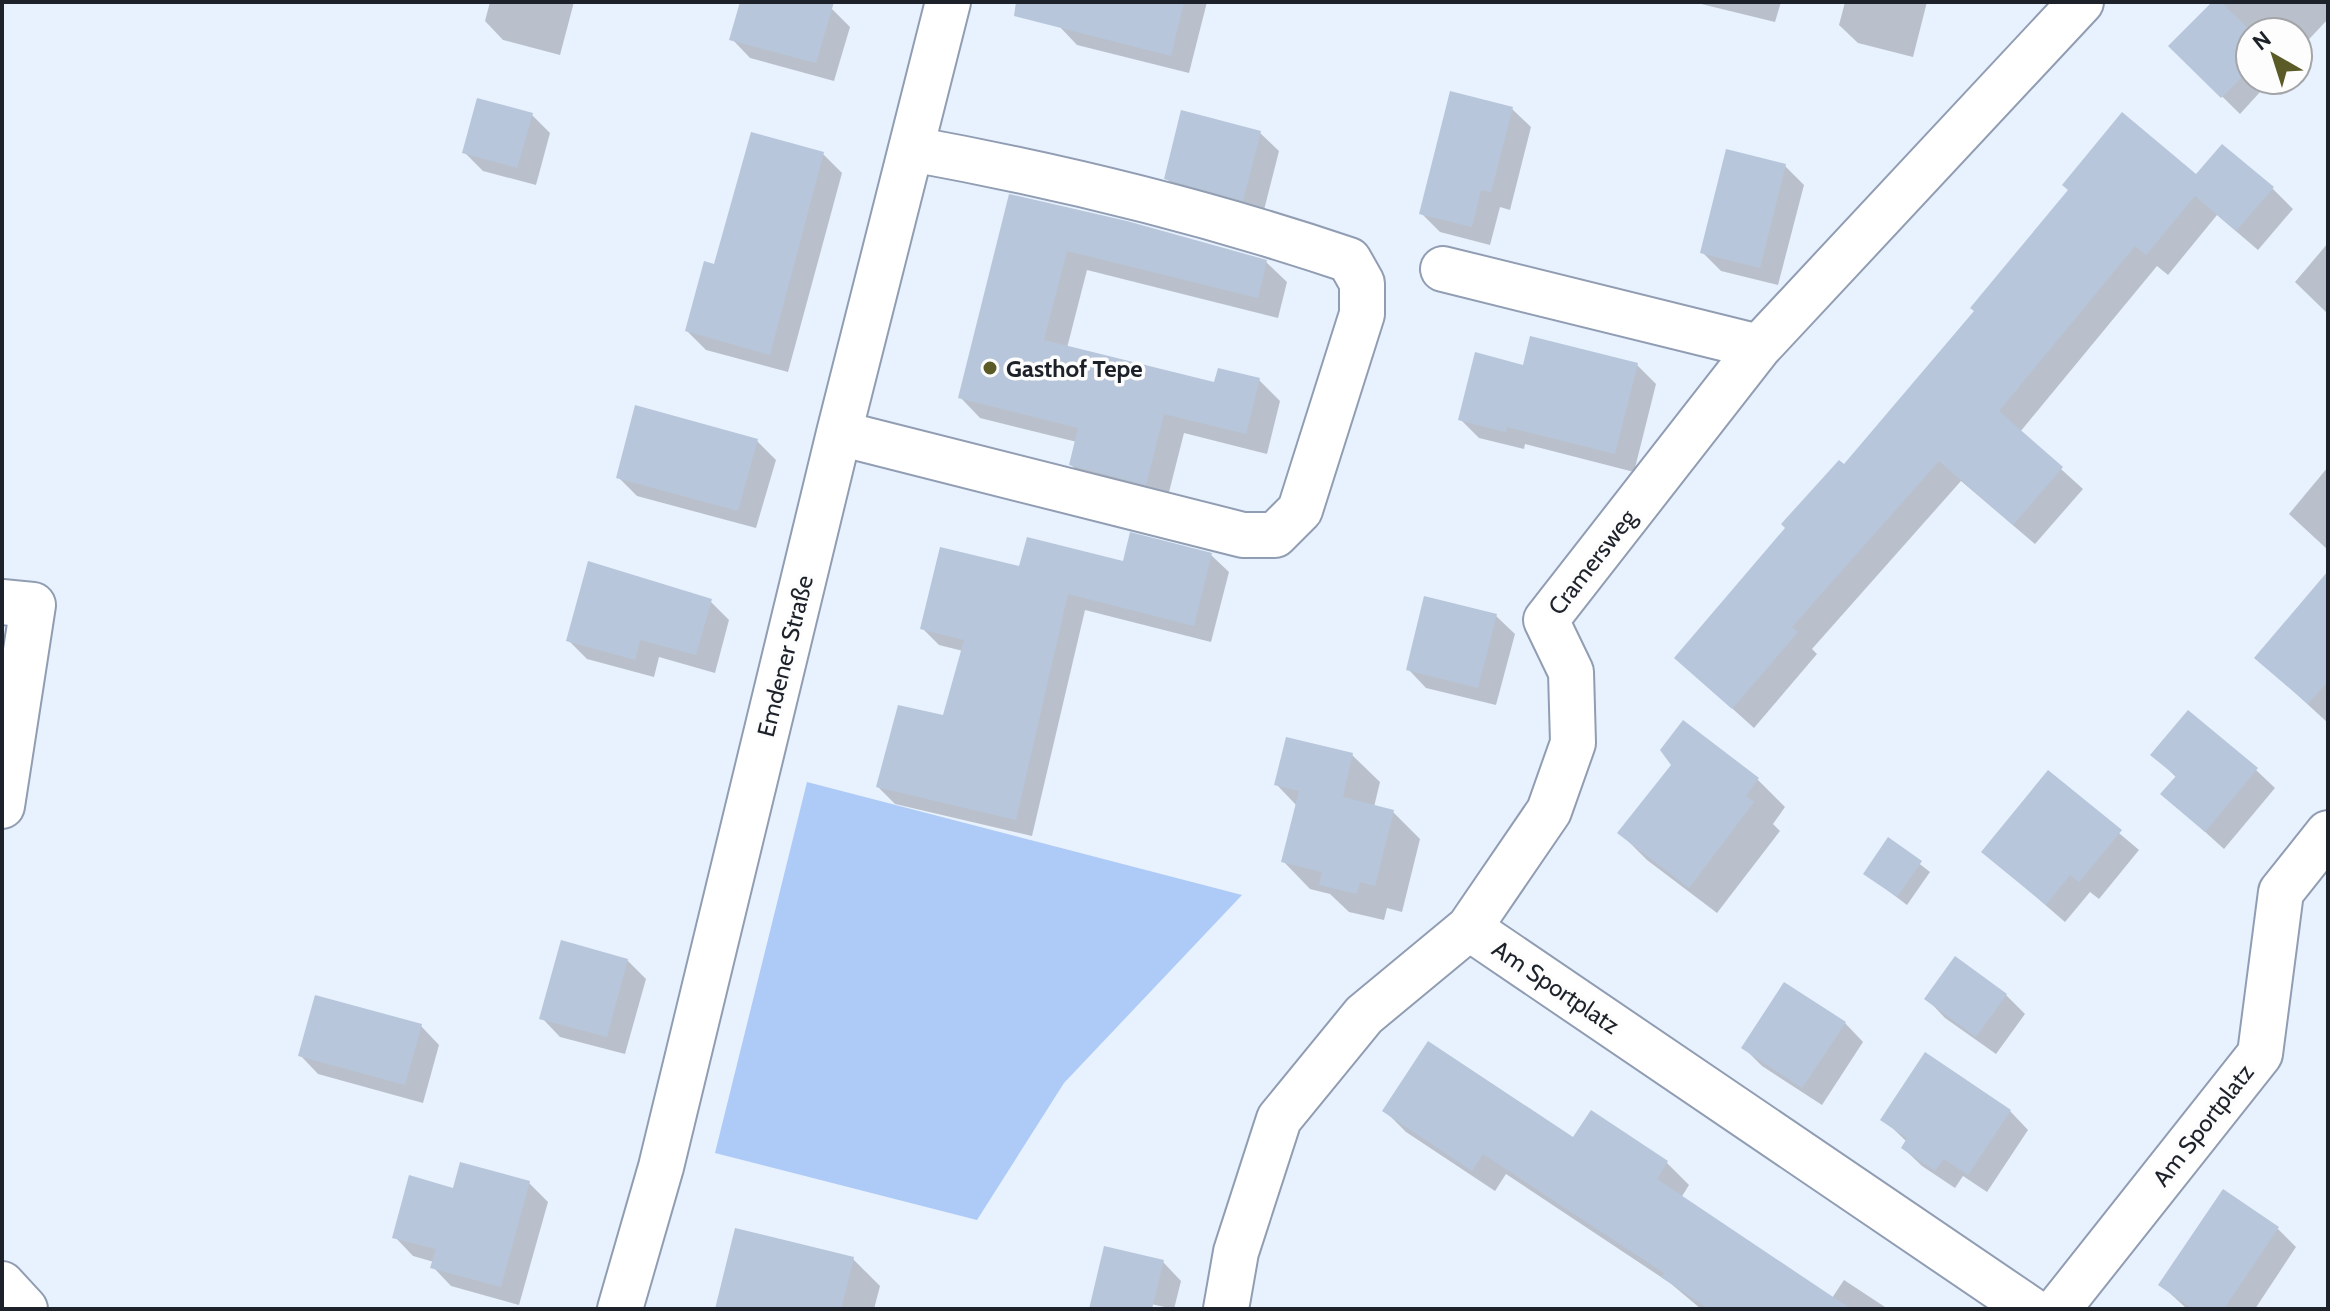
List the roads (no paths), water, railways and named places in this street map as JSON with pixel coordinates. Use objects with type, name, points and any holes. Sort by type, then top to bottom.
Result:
[{"type":"street","name":"Emdener Straße","points":[[620,1309],[661,1167],[839,433],[948,2]]},
{"type":"street","name":"Cramersweg","points":[[1469,928],[1549,811],[1573,743],[1571,672],[1546,620],[1759,347],[2076,4]]},
{"type":"street","points":[[839,433],[1243,535],[1275,535],[1300,510],[1362,314],[1362,283],[1349,260],[1274,235],[1007,165],[912,149]]},
{"type":"street","points":[[1443,269],[1759,347]]},
{"type":"street","points":[[2,602],[33,605],[2,806]]},
{"type":"street","name":"Am Sportplatz","points":[[2058,1309],[2260,1054],[2281,892],[2328,833]]},
{"type":"street","name":"Am Sportplatz","points":[[1226,1309],[1236,1252],[1279,1119],[1364,1015],[1469,928],[2030,1309]]},
{"type":"street","points":[[2,1284],[25,1309]]},
{"type":"place","name":"Gasthof Tepe","points":[[990,368]]}]
